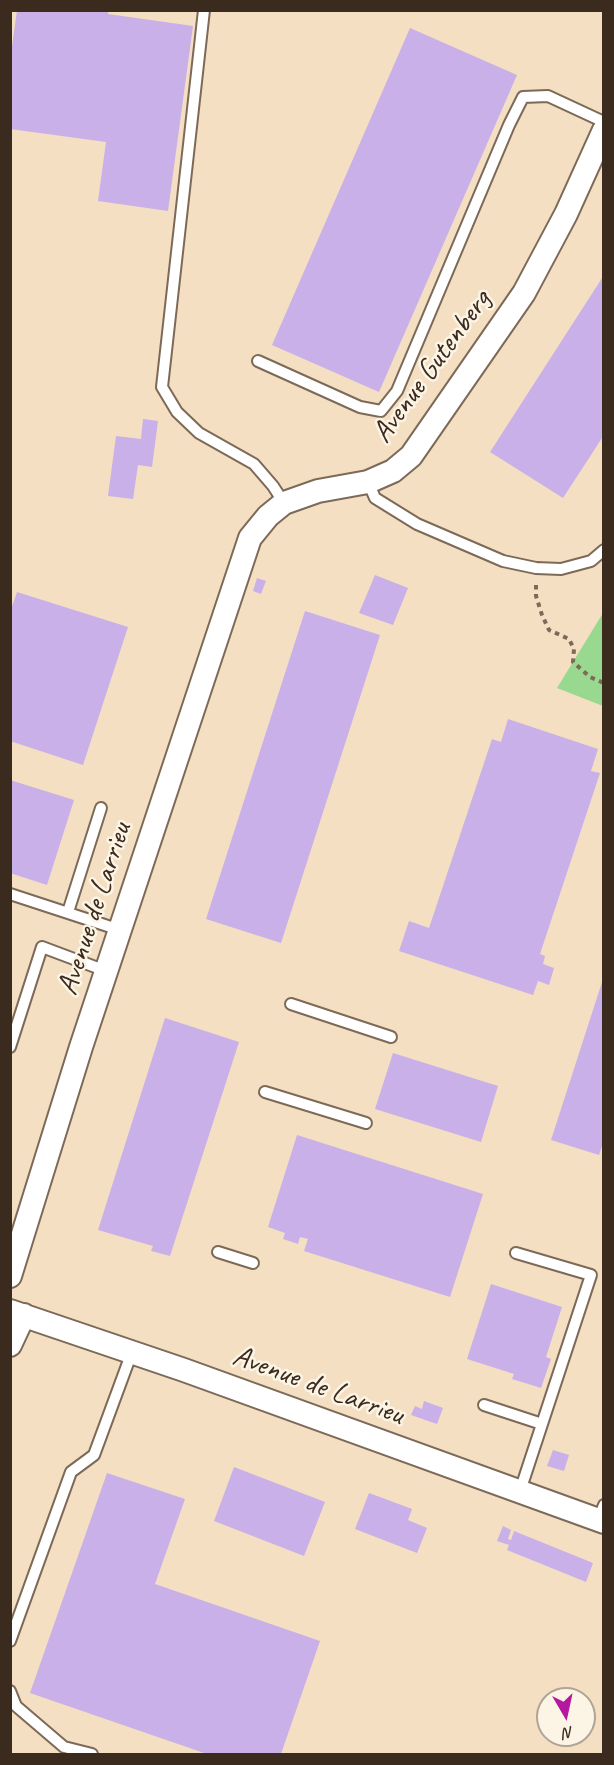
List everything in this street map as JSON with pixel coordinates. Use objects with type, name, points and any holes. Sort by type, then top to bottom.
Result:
[{"type":"street","name":"Avenue Gutenberg","points":[[241,561],[250,538],[268,516],[284,503],[318,491],[368,482],[393,471],[411,456],[524,293],[566,214],[603,130]]},
{"type":"street","name":"Avenue de Larrieu","points":[[10,1276],[106,970],[241,561]]},
{"type":"street","name":"Avenue de Larrieu","points":[[17,1313],[520,1491],[602,1516]]},
{"type":"street","points":[[10,1345],[17,1313]]},
{"type":"lane","points":[[204,10],[162,387],[177,412],[199,433],[254,464],[284,503]]},
{"type":"lane","points":[[258,361],[360,407],[381,411],[397,391],[509,125],[523,98],[548,96],[603,122]]},
{"type":"lane","points":[[368,482],[375,498],[417,524],[503,561],[536,568],[561,569],[591,561],[603,550]]},
{"type":"lane","points":[[68,912],[101,808]]},
{"type":"lane","points":[[10,894],[120,930]]},
{"type":"lane","points":[[10,1047],[42,947],[106,970]]},
{"type":"lane","points":[[291,1004],[391,1037]]},
{"type":"lane","points":[[265,1092],[366,1123]]},
{"type":"lane","points":[[218,1252],[253,1263]]},
{"type":"lane","points":[[516,1253],[591,1275],[520,1491]]},
{"type":"lane","points":[[10,1641],[71,1472],[94,1455],[132,1352]]},
{"type":"lane","points":[[484,1405],[542,1424]]},
{"type":"lane","points":[[10,1691],[16,1706],[64,1747],[92,1755]]},
{"type":"path","points":[[536,568],[536,596],[549,630],[569,639],[573,649],[573,662],[590,677],[603,683]]},
{"type":"green space","points":[[603,613],[603,706],[557,688]]},
{"type":"building","points":[[17,10],[108,10],[108,14],[193,26],[168,211],[98,201],[106,142],[10,129],[10,61]]},
{"type":"building","points":[[410,28],[517,75],[379,392],[272,345]]},
{"type":"building","points":[[604,275],[604,435],[563,498],[490,452]]},
{"type":"building","points":[[143,419],[158,421],[152,467],[138,465],[133,499],[108,496],[116,436],[141,439]]},
{"type":"building","points":[[375,575],[408,588],[393,625],[359,613]]},
{"type":"building","points":[[257,578],[266,581],[261,594],[253,591]]},
{"type":"building","points":[[17,592],[128,627],[83,765],[10,741],[10,612]]},
{"type":"building","points":[[305,611],[380,635],[281,943],[206,919]]},
{"type":"building","points":[[508,719],[598,749],[591,771],[600,773],[540,954],[545,956],[543,964],[554,968],[549,985],[538,981],[533,995],[399,951],[409,921],[429,928],[492,739],[501,742]]},
{"type":"building","points":[[10,780],[74,800],[47,885],[10,873]]},
{"type":"building","points":[[603,979],[604,1140],[599,1155],[551,1140]]},
{"type":"building","points":[[165,1018],[239,1042],[170,1256],[151,1251],[153,1246],[98,1230]]},
{"type":"building","points":[[393,1053],[498,1086],[481,1142],[375,1109]]},
{"type":"building","points":[[297,1135],[483,1194],[450,1297],[304,1251],[308,1239],[300,1237],[298,1244],[283,1239],[285,1233],[268,1227]]},
{"type":"building","points":[[491,1284],[562,1307],[546,1357],[551,1359],[541,1388],[512,1379],[514,1374],[467,1359]]},
{"type":"building","points":[[424,1401],[443,1408],[437,1424],[411,1415],[415,1406],[422,1409]]},
{"type":"building","points":[[553,1450],[569,1455],[564,1471],[547,1466]]},
{"type":"building","points":[[234,1467],[325,1502],[304,1556],[214,1521]]},
{"type":"building","points":[[107,1473],[185,1499],[155,1584],[320,1641],[281,1754],[207,1754],[30,1693]]},
{"type":"building","points":[[369,1493],[412,1509],[408,1520],[427,1528],[417,1553],[355,1529]]},
{"type":"building","points":[[503,1526],[511,1530],[508,1539],[511,1540],[514,1531],[593,1563],[586,1582],[507,1550],[509,1545],[497,1541]]}]
